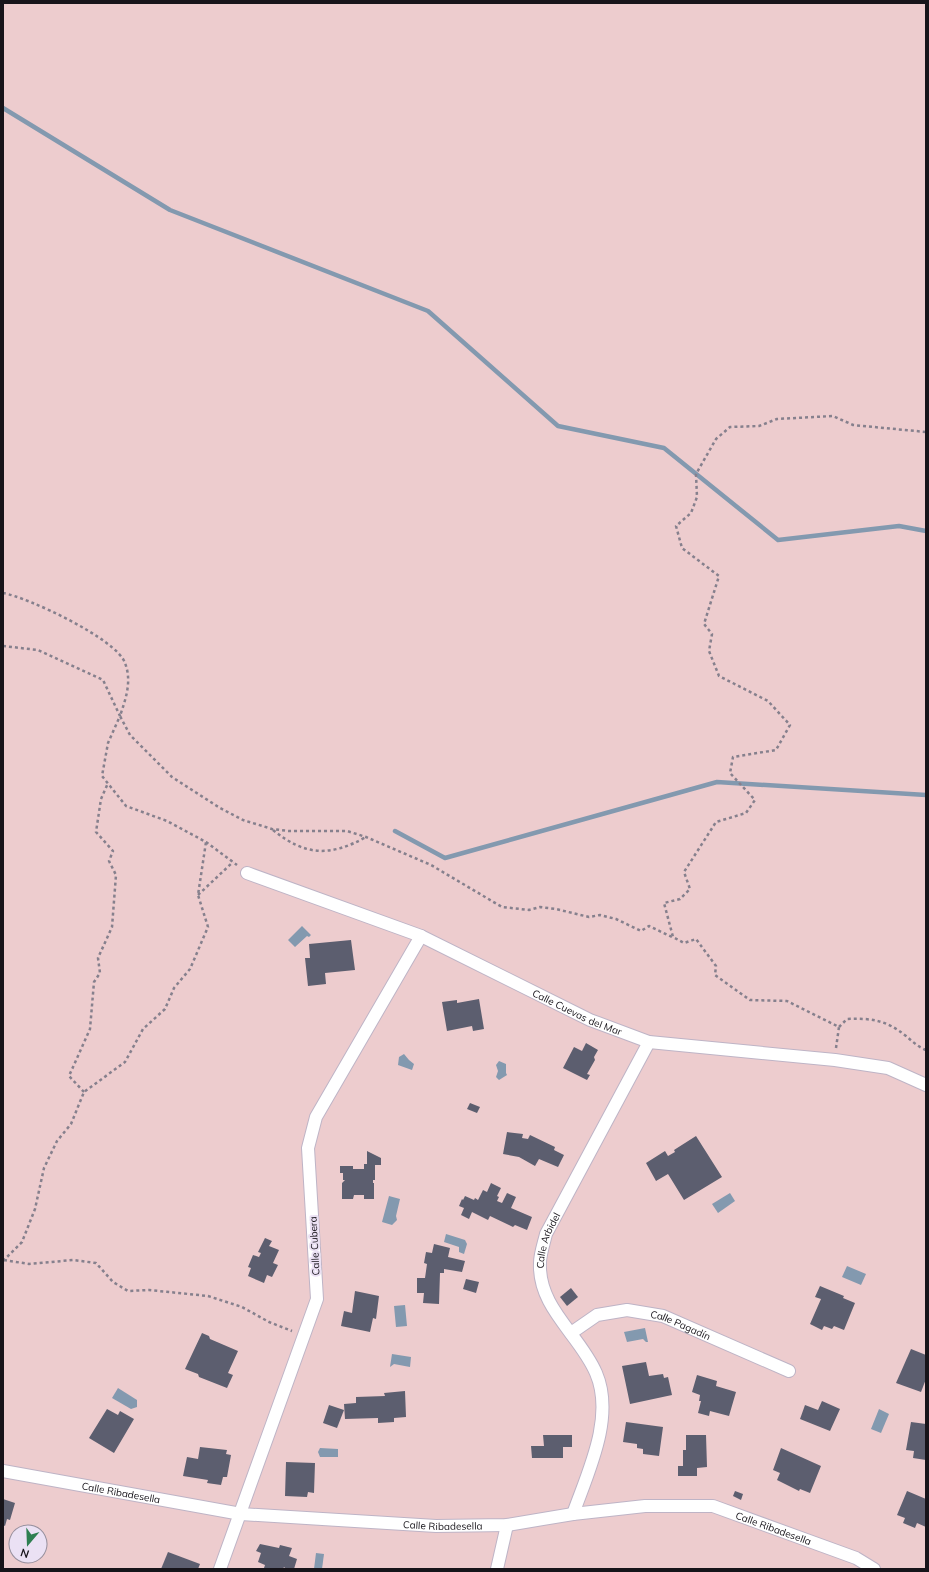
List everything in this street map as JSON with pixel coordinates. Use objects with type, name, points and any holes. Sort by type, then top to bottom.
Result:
[{"type":"street","name":"Calle Cuevas del Mar","points":[[247,873],[421,936],[590,1020],[649,1042],[835,1060],[888,1068],[926,1085]]},
{"type":"street","name":"Calle Cubera","points":[[220,1569],[317,1299],[308,1148],[316,1117],[421,936]]},
{"type":"street","name":"Calle Arbidel","points":[[573,1514],[598,1443],[602,1418],[601,1395],[596,1373],[571,1333],[555,1313],[543,1288],[540,1264],[546,1234],[649,1042]]},
{"type":"street","name":"Calle Pagadín","points":[[571,1333],[597,1315],[627,1310],[663,1316],[789,1371]]},
{"type":"street","name":"Calle Ribadesella","points":[[3,1471],[241,1514],[436,1526],[507,1525],[573,1514],[645,1506],[713,1506],[856,1558],[874,1569]]},
{"type":"street","points":[[497,1569],[507,1525]]},
{"type":"path","points":[[673,937],[664,903],[680,899],[690,889],[684,872],[716,822],[746,813],[755,800],[730,773],[733,758],[776,750],[790,725],[768,701],[719,676],[708,651],[712,634],[704,624],[719,576],[682,548],[676,526],[691,513],[697,497],[696,474],[716,439],[730,427],[759,426],[777,419],[833,416],[854,425],[926,432]]},
{"type":"path","points":[[3,593],[14,595],[61,615],[109,643],[125,662],[129,688],[120,716],[108,744],[102,776],[126,806],[167,821],[206,842],[247,873]]},
{"type":"path","points":[[3,646],[38,650],[103,680],[130,736],[172,777],[243,820],[272,828],[308,833],[348,831],[366,837],[431,866],[502,907],[529,910],[540,907],[556,909],[589,917],[600,915],[616,919],[641,931],[649,926],[684,943],[696,939],[716,966],[715,975],[750,1000],[787,1001],[839,1027]]},
{"type":"path","points":[[84,1092],[69,1076],[90,1029],[94,982],[100,973],[98,958],[112,927],[116,874],[109,861],[112,851],[96,832],[101,799],[108,783]]},
{"type":"path","points":[[272,828],[283,837],[302,847],[330,852],[351,845],[366,837]]},
{"type":"path","points":[[4,1260],[22,1242],[35,1209],[44,1168],[58,1141],[71,1124],[84,1092],[125,1062],[143,1029],[165,1009],[174,988],[190,969],[208,927],[198,895],[206,842]]},
{"type":"path","points":[[198,895],[233,862]]},
{"type":"path","points":[[835,1060],[839,1027],[847,1019],[876,1019],[891,1025],[920,1048],[926,1050]]},
{"type":"path","points":[[4,1260],[29,1264],[73,1260],[96,1263],[113,1282],[128,1291],[149,1290],[208,1296],[242,1307],[269,1322],[304,1336]]},
{"type":"shaded area","points":[[3,3],[926,3],[926,1569],[3,1569]]},
{"type":"water","points":[[302,926],[311,935],[309,937],[307,936],[295,947],[288,940]]},
{"type":"water","points":[[404,1054],[414,1064],[412,1070],[398,1065],[399,1057]]},
{"type":"water","points":[[499,1061],[506,1064],[507,1075],[499,1080],[496,1077],[498,1071],[496,1065]]},
{"type":"water","points":[[730,1193],[735,1201],[718,1213],[712,1204]]},
{"type":"water","points":[[389,1196],[400,1199],[396,1216],[397,1220],[392,1225],[382,1222]]},
{"type":"water","points":[[446,1234],[465,1240],[467,1244],[464,1254],[459,1252],[459,1247],[444,1242]]},
{"type":"water","points":[[847,1266],[866,1274],[861,1285],[842,1277]]},
{"type":"water","points":[[405,1305],[407,1326],[396,1327],[394,1306]]},
{"type":"water","points":[[645,1328],[648,1342],[643,1339],[627,1342],[624,1332]]},
{"type":"water","points":[[392,1354],[411,1357],[410,1367],[394,1364],[390,1367]]},
{"type":"water","points":[[118,1388],[137,1400],[137,1407],[131,1409],[112,1398]]},
{"type":"water","points":[[879,1409],[889,1414],[881,1433],[871,1429]]},
{"type":"water","points":[[320,1448],[338,1449],[338,1457],[320,1457],[318,1452]]},
{"type":"water","points":[[316,1553],[324,1554],[322,1569],[314,1569]]},
{"type":"building","points":[[351,940],[355,970],[325,973],[326,984],[308,986],[305,958],[310,958],[309,944]]},
{"type":"building","points":[[479,999],[484,1029],[473,1031],[472,1026],[447,1031],[442,1002],[457,1000],[457,1003]]},
{"type":"building","points":[[586,1043],[598,1050],[594,1057],[595,1060],[587,1074],[590,1075],[587,1080],[563,1068],[574,1047],[582,1051]]},
{"type":"building","points":[[470,1103],[480,1107],[477,1113],[467,1109]]},
{"type":"building","points":[[507,1132],[523,1134],[522,1138],[528,1139],[530,1135],[555,1147],[554,1150],[564,1155],[558,1167],[539,1159],[535,1166],[519,1157],[503,1154]]},
{"type":"building","points":[[696,1136],[722,1177],[684,1200],[668,1174],[656,1181],[646,1163],[665,1151],[668,1156],[675,1152],[674,1150]]},
{"type":"building","points":[[367,1151],[381,1158],[381,1165],[375,1165],[375,1180],[373,1180],[374,1199],[364,1199],[364,1195],[354,1195],[353,1199],[342,1199],[342,1183],[345,1180],[343,1180],[343,1173],[340,1173],[340,1166],[353,1166],[353,1169],[364,1169],[364,1164],[367,1164]]},
{"type":"building","points":[[491,1183],[501,1188],[497,1196],[499,1197],[497,1201],[502,1203],[507,1193],[516,1197],[511,1208],[532,1217],[527,1230],[515,1225],[513,1227],[490,1216],[488,1220],[472,1212],[469,1219],[461,1215],[464,1208],[459,1206],[462,1199],[463,1200],[465,1196],[478,1200],[483,1190],[487,1192]]},
{"type":"building","points":[[265,1238],[272,1241],[269,1246],[279,1250],[273,1263],[278,1265],[272,1277],[267,1275],[264,1283],[248,1276],[251,1268],[248,1267],[253,1255],[259,1257],[261,1253],[258,1252]]},
{"type":"building","points":[[434,1244],[450,1248],[448,1257],[465,1261],[462,1272],[444,1269],[444,1273],[440,1273],[439,1304],[423,1303],[424,1293],[417,1293],[417,1278],[425,1278],[427,1264],[424,1263],[426,1252],[432,1253]]},
{"type":"building","points":[[466,1279],[479,1282],[476,1293],[463,1289]]},
{"type":"building","points":[[820,1286],[844,1296],[843,1298],[855,1303],[844,1330],[834,1326],[832,1329],[824,1326],[822,1330],[810,1324],[821,1299],[815,1297]]},
{"type":"building","points":[[571,1288],[578,1297],[567,1306],[560,1297]]},
{"type":"building","points":[[355,1291],[379,1296],[376,1319],[373,1318],[370,1332],[341,1326],[344,1311],[352,1313]]},
{"type":"building","points":[[202,1333],[209,1336],[210,1339],[238,1351],[228,1373],[233,1375],[227,1388],[199,1377],[198,1374],[185,1369]]},
{"type":"building","points":[[911,1349],[926,1355],[926,1379],[921,1392],[896,1383]]},
{"type":"building","points":[[646,1362],[649,1376],[663,1374],[664,1378],[668,1377],[672,1395],[630,1404],[622,1366]]},
{"type":"building","points":[[697,1375],[717,1381],[716,1386],[736,1392],[729,1416],[710,1411],[709,1416],[698,1413],[701,1401],[699,1401],[700,1395],[692,1392]]},
{"type":"building","points":[[405,1391],[406,1417],[394,1418],[394,1422],[378,1423],[378,1418],[345,1419],[344,1404],[356,1403],[356,1397],[385,1396],[384,1393]]},
{"type":"building","points":[[822,1401],[840,1409],[830,1431],[800,1419],[805,1405],[818,1410]]},
{"type":"building","points":[[329,1405],[344,1410],[337,1428],[323,1423]]},
{"type":"building","points":[[107,1409],[118,1415],[120,1411],[134,1419],[114,1453],[89,1438]]},
{"type":"building","points":[[626,1422],[663,1427],[659,1456],[643,1454],[643,1449],[637,1448],[637,1444],[623,1442]]},
{"type":"building","points":[[911,1422],[926,1424],[926,1460],[913,1458],[914,1451],[906,1450]]},
{"type":"building","points":[[543,1435],[572,1435],[572,1447],[563,1447],[563,1458],[532,1458],[531,1446],[544,1446]]},
{"type":"building","points":[[686,1435],[706,1435],[707,1467],[697,1468],[697,1476],[678,1476],[678,1466],[683,1466],[683,1450],[686,1450]]},
{"type":"building","points":[[200,1447],[227,1450],[226,1454],[231,1455],[227,1477],[223,1477],[221,1485],[207,1483],[208,1480],[183,1476],[187,1457],[198,1459]]},
{"type":"building","points":[[781,1448],[821,1466],[810,1493],[800,1489],[799,1491],[777,1480],[780,1473],[773,1470]]},
{"type":"building","points":[[286,1462],[315,1463],[314,1493],[308,1492],[307,1497],[285,1496]]},
{"type":"building","points":[[735,1491],[743,1494],[741,1500],[733,1496]]},
{"type":"building","points":[[907,1491],[926,1499],[926,1527],[917,1523],[915,1528],[903,1523],[905,1518],[897,1515]]},
{"type":"building","points":[[3,1499],[15,1503],[10,1520],[7,1519],[5,1526],[3,1525]]},
{"type":"building","points":[[260,1544],[279,1548],[280,1545],[292,1548],[289,1556],[297,1559],[294,1569],[286,1569],[284,1567],[283,1569],[264,1568],[265,1565],[258,1562],[261,1553],[256,1551]]},
{"type":"building","points":[[168,1552],[200,1564],[198,1569],[161,1569]]},
{"type":"waterway","points":[[3,108],[170,210],[428,311],[558,426],[664,448],[778,540],[899,526],[926,531]]},
{"type":"waterway","points":[[395,831],[445,858],[717,782],[926,795]]}]
